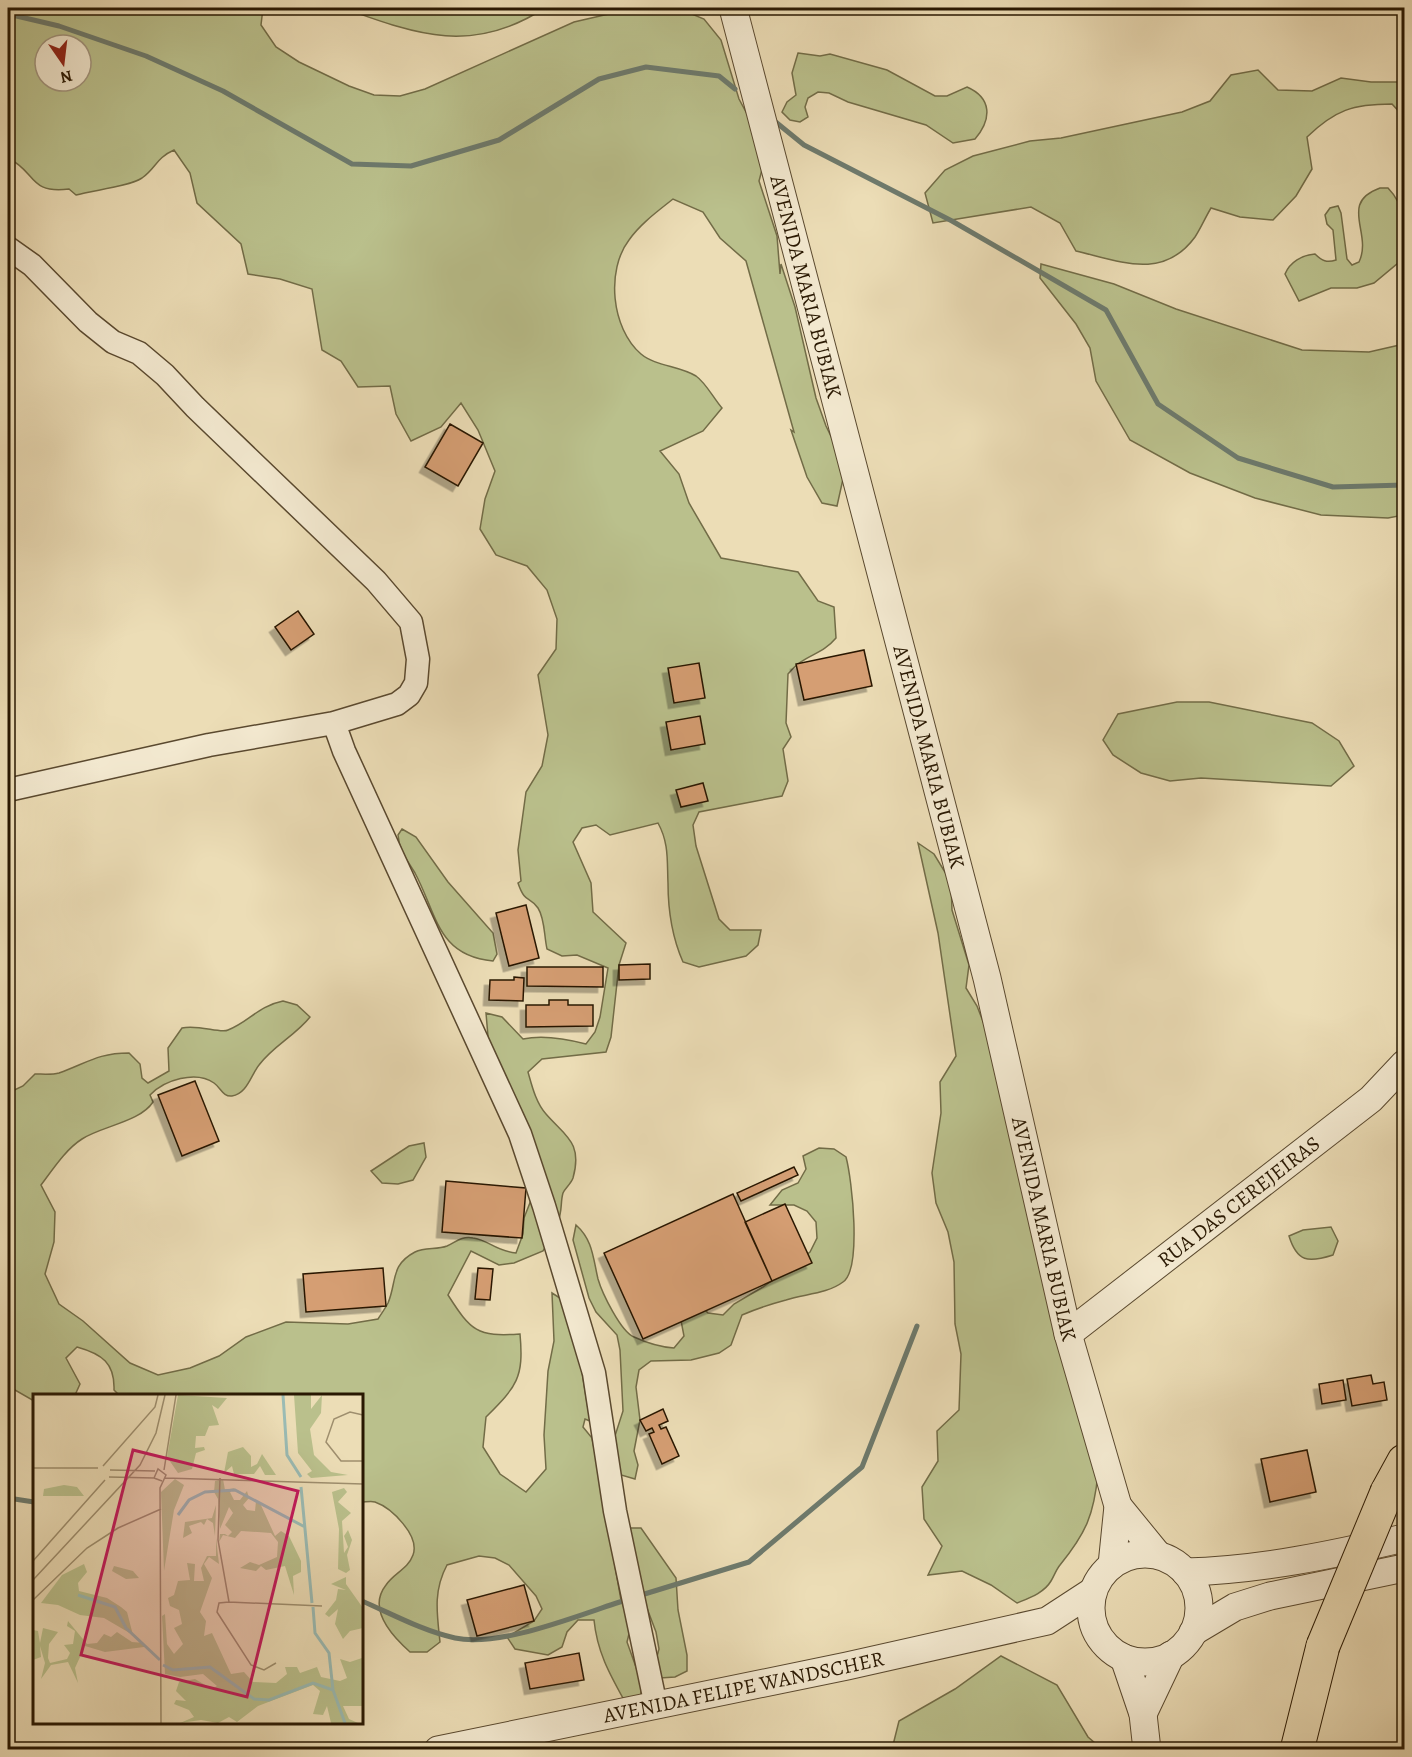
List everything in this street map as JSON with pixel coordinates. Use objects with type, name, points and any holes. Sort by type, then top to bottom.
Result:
[{"type":"highway","points":[[1297,1749],[1323,1646],[1387,1492],[1404,1461]]},
{"type":"street","name":"AVENIDA MARIA BUBIAK","points":[[733,8],[987,978],[1068,1334],[1118,1506],[1112,1565]]},
{"type":"street","points":[[8,248],[32,264],[88,322],[113,342],[140,353],[165,375],[195,407],[376,580],[411,622],[418,659],[416,683],[409,695],[397,704],[334,723],[209,746],[8,789]]},
{"type":"street","points":[[334,723],[344,751],[456,1000],[520,1134],[544,1206],[594,1373],[615,1511],[656,1706]]},
{"type":"street","name":"RUA DAS CEREJEIRAS","points":[[1068,1334],[1371,1099],[1404,1064]]},
{"type":"street","name":"AVENIDA MARIA BUBIAK","points":[[1118,1506],[1158,1556]]},
{"type":"street","points":[[1185,1572],[1235,1571],[1277,1566],[1404,1538]]},
{"type":"street","points":[[1142,1554],[1158,1556],[1173,1562],[1185,1572],[1194,1586],[1199,1601],[1198,1617],[1193,1632],[1184,1645],[1171,1655],[1140,1662],[1124,1658],[1099,1638],[1090,1607],[1094,1591],[1101,1577],[1112,1565],[1126,1557],[1142,1554]]},
{"type":"street","points":[[1193,1632],[1235,1607],[1270,1596],[1404,1568]]},
{"type":"street","name":"AVENIDA FELIPE WANDSCHER","points":[[438,1749],[656,1706],[1047,1621],[1094,1591]]},
{"type":"street","points":[[1047,1621],[1099,1638]]},
{"type":"street","points":[[1143,1714],[1171,1655]]},
{"type":"street","points":[[1124,1658],[1143,1714],[1147,1749]]},
{"type":"green space","points":[[8,8],[263,8],[261,25],[276,47],[299,62],[349,86],[374,95],[400,96],[425,89],[574,22],[626,10],[680,9],[704,19],[721,40],[739,99],[767,151],[759,181],[777,236],[780,274],[781,264],[795,307],[816,398],[839,453],[843,479],[837,506],[822,503],[807,477],[791,430],[794,432],[746,261],[720,238],[703,212],[673,199],[633,234],[622,252],[617,267],[615,298],[618,314],[631,343],[641,354],[653,361],[696,376],[722,408],[703,431],[660,451],[679,474],[689,503],[721,558],[798,572],[818,601],[834,607],[836,638],[800,662],[788,674],[786,723],[791,737],[783,749],[788,781],[782,796],[699,812],[693,825],[696,846],[719,919],[730,930],[761,930],[758,945],[746,956],[699,967],[683,962],[671,923],[667,852],[658,823],[610,835],[596,825],[582,828],[573,842],[591,883],[593,912],[626,943],[619,965],[611,1037],[606,1052],[542,1059],[528,1072],[540,1105],[566,1134],[576,1156],[573,1178],[563,1193],[557,1224],[489,1048],[486,1013],[502,1017],[523,1039],[554,1038],[586,1044],[595,1032],[600,1017],[608,968],[577,955],[562,956],[547,949],[540,912],[535,904],[525,897],[518,883],[521,881],[518,850],[526,792],[542,766],[548,735],[538,675],[556,649],[557,619],[547,590],[527,566],[496,555],[480,529],[485,499],[495,471],[478,430],[461,403],[441,427],[411,441],[396,414],[390,386],[358,387],[341,361],[322,350],[312,289],[280,279],[248,274],[241,244],[197,203],[190,173],[174,150],[163,156],[147,174],[136,181],[76,195],[69,189],[56,190],[39,185],[8,158]]},
{"type":"green space","points":[[343,8],[545,8],[518,23],[493,32],[469,36],[445,36],[396,26]]},
{"type":"green space","points":[[798,53],[820,56],[830,54],[887,70],[935,96],[947,96],[967,87],[981,97],[985,103],[987,117],[975,139],[953,143],[926,125],[848,102],[829,93],[818,92],[808,98],[805,107],[808,117],[800,122],[790,120],[782,112],[787,102],[796,95],[792,73]]},
{"type":"green space","points":[[1258,70],[1278,90],[1312,91],[1341,78],[1371,82],[1402,82],[1404,78],[1404,117],[1392,104],[1366,105],[1345,110],[1327,120],[1307,137],[1312,169],[1296,196],[1273,220],[1240,217],[1211,208],[1195,237],[1182,251],[1169,259],[1155,263],[1124,263],[1076,251],[1060,223],[1031,207],[933,223],[925,193],[945,170],[973,156],[1030,141],[1061,138],[1182,112],[1210,101],[1231,75]]},
{"type":"green space","points":[[1380,188],[1388,188],[1399,203],[1406,239],[1404,258],[1374,283],[1357,288],[1331,288],[1299,301],[1285,274],[1290,266],[1301,258],[1315,254],[1325,261],[1336,260],[1333,230],[1327,224],[1325,215],[1330,208],[1338,206],[1341,213],[1347,259],[1352,265],[1359,262],[1362,251],[1359,220],[1361,202],[1368,194]]},
{"type":"green space","points":[[1041,264],[1114,284],[1176,309],[1302,350],[1369,352],[1404,344],[1404,515],[1388,518],[1321,515],[1255,498],[1190,473],[1130,440],[1096,381],[1090,348],[1076,324],[1040,278]]},
{"type":"green space","points":[[1177,702],[1209,702],[1312,723],[1339,741],[1354,766],[1331,786],[1201,778],[1170,781],[1141,773],[1113,755],[1103,740],[1118,714]]},
{"type":"green space","points":[[402,829],[416,837],[448,882],[493,933],[497,954],[493,961],[460,951],[441,930],[415,873],[402,851],[398,835]]},
{"type":"green space","points":[[918,843],[934,854],[951,882],[952,910],[969,965],[966,988],[977,1006],[1000,1065],[1098,1473],[1091,1512],[1076,1543],[1048,1585],[1036,1595],[1017,1603],[991,1585],[962,1571],[928,1575],[942,1546],[924,1519],[922,1487],[938,1461],[937,1431],[959,1410],[961,1354],[955,1324],[954,1262],[948,1232],[936,1203],[932,1173],[941,1113],[940,1082],[956,1056],[938,933]]},
{"type":"green space","points":[[283,1001],[297,1005],[310,1017],[265,1058],[241,1092],[232,1096],[226,1095],[214,1083],[198,1077],[172,1081],[150,1095],[153,1102],[147,1109],[130,1119],[90,1134],[76,1143],[50,1172],[41,1185],[55,1212],[54,1242],[45,1274],[59,1304],[83,1321],[130,1363],[158,1375],[190,1368],[219,1356],[246,1337],[286,1322],[348,1324],[378,1319],[388,1303],[398,1268],[407,1257],[419,1250],[443,1247],[469,1238],[479,1239],[516,1253],[523,1234],[524,1218],[535,1190],[551,1238],[543,1251],[514,1263],[499,1265],[471,1251],[448,1295],[463,1317],[476,1329],[494,1334],[520,1334],[519,1371],[511,1389],[486,1417],[483,1447],[500,1474],[526,1492],[546,1469],[544,1435],[548,1371],[554,1341],[552,1293],[571,1305],[590,1421],[585,1419],[583,1427],[592,1438],[621,1600],[631,1626],[627,1642],[642,1684],[640,1700],[624,1700],[601,1652],[594,1620],[578,1620],[567,1632],[562,1647],[548,1655],[515,1649],[507,1637],[534,1621],[542,1609],[536,1596],[509,1565],[495,1558],[479,1556],[447,1565],[438,1593],[440,1642],[427,1652],[410,1652],[396,1639],[384,1622],[379,1603],[386,1585],[411,1560],[414,1548],[409,1531],[396,1516],[375,1502],[363,1502],[363,1394],[118,1394],[114,1390],[112,1373],[105,1361],[77,1347],[66,1358],[80,1384],[75,1394],[33,1394],[33,1400],[8,1386],[8,1093],[23,1086],[35,1074],[59,1073],[118,1053],[129,1053],[140,1064],[142,1078],[148,1083],[169,1071],[168,1048],[182,1028],[195,1027],[225,1031],[274,1003]]},
{"type":"green space","points":[[424,1143],[426,1157],[413,1180],[398,1184],[382,1183],[371,1171],[409,1146]]},
{"type":"green space","points":[[819,1148],[834,1149],[846,1157],[854,1223],[854,1243],[849,1274],[843,1282],[830,1289],[775,1303],[742,1315],[731,1345],[719,1353],[691,1360],[651,1361],[639,1370],[636,1387],[640,1420],[634,1451],[638,1465],[635,1479],[621,1475],[615,1460],[613,1442],[623,1411],[620,1350],[617,1335],[596,1312],[589,1298],[573,1240],[576,1225],[589,1243],[600,1285],[623,1328],[629,1334],[644,1341],[674,1348],[684,1336],[678,1305],[697,1302],[708,1313],[723,1315],[734,1304],[763,1287],[810,1252],[817,1238],[816,1222],[807,1211],[794,1205],[770,1205],[782,1190],[798,1183],[806,1169],[803,1156]]},
{"type":"green space","points":[[1331,1227],[1338,1241],[1333,1255],[1324,1258],[1310,1259],[1300,1256],[1289,1236],[1303,1230]]},
{"type":"green space","points":[[627,1528],[641,1528],[676,1578],[678,1610],[687,1655],[687,1671],[675,1677],[660,1678],[655,1664],[659,1649],[656,1632],[645,1603]]},
{"type":"green space","points":[[1001,1656],[1057,1685],[1088,1737],[1102,1749],[892,1749],[899,1721],[955,1689]]},
{"type":"building","points":[[450,424],[483,443],[458,486],[425,467]]},
{"type":"building","points":[[298,611],[314,634],[291,650],[275,627]]},
{"type":"building","points":[[864,650],[872,686],[804,700],[796,664]]},
{"type":"building","points":[[699,663],[705,698],[674,703],[668,668]]},
{"type":"building","points":[[700,716],[705,744],[671,750],[666,722]]},
{"type":"building","points":[[703,783],[708,801],[681,807],[676,790]]},
{"type":"building","points":[[526,905],[539,958],[509,966],[496,913]]},
{"type":"building","points":[[650,964],[650,979],[619,980],[619,965]]},
{"type":"building","points":[[527,967],[603,967],[603,987],[527,986]]},
{"type":"building","points":[[514,977],[524,978],[523,1001],[489,1000],[490,980],[514,980]]},
{"type":"building","points":[[549,1000],[568,1000],[568,1005],[593,1005],[593,1026],[526,1027],[526,1005],[549,1005]]},
{"type":"building","points":[[195,1081],[219,1141],[182,1156],[158,1095]]},
{"type":"building","points":[[794,1167],[798,1175],[741,1201],[737,1193]]},
{"type":"building","points":[[446,1181],[526,1188],[522,1238],[442,1232]]},
{"type":"building","points":[[733,1194],[772,1281],[643,1339],[604,1253]]},
{"type":"building","points":[[785,1204],[812,1263],[772,1281],[745,1222]]},
{"type":"building","points":[[383,1268],[386,1306],[306,1312],[303,1274]]},
{"type":"building","points":[[478,1268],[493,1269],[490,1300],[475,1299]]},
{"type":"building","points":[[1371,1375],[1373,1384],[1384,1382],[1387,1400],[1352,1406],[1347,1379]]},
{"type":"building","points":[[1343,1380],[1346,1400],[1322,1404],[1319,1384]]},
{"type":"building","points":[[663,1409],[668,1421],[659,1425],[661,1429],[666,1427],[679,1456],[662,1464],[649,1434],[654,1432],[652,1428],[646,1431],[640,1420]]},
{"type":"building","points":[[1307,1450],[1316,1492],[1270,1502],[1261,1459]]},
{"type":"building","points":[[524,1585],[534,1621],[477,1636],[467,1600]]},
{"type":"building","points":[[579,1653],[584,1680],[530,1689],[525,1663]]},
{"type":"waterway","points":[[8,14],[59,26],[146,56],[223,91],[352,164],[411,166],[499,140],[599,79],[646,67],[719,76],[735,89]]},
{"type":"waterway","points":[[772,119],[804,145],[952,221],[1106,310],[1158,404],[1238,458],[1333,487],[1404,485]]},
{"type":"waterway","points":[[638,1596],[749,1562],[862,1467],[917,1326]]},
{"type":"waterway","points":[[8,1498],[33,1502]]},
{"type":"waterway","points":[[363,1601],[431,1631],[455,1638],[474,1640],[519,1634],[542,1628],[629,1599]]}]
